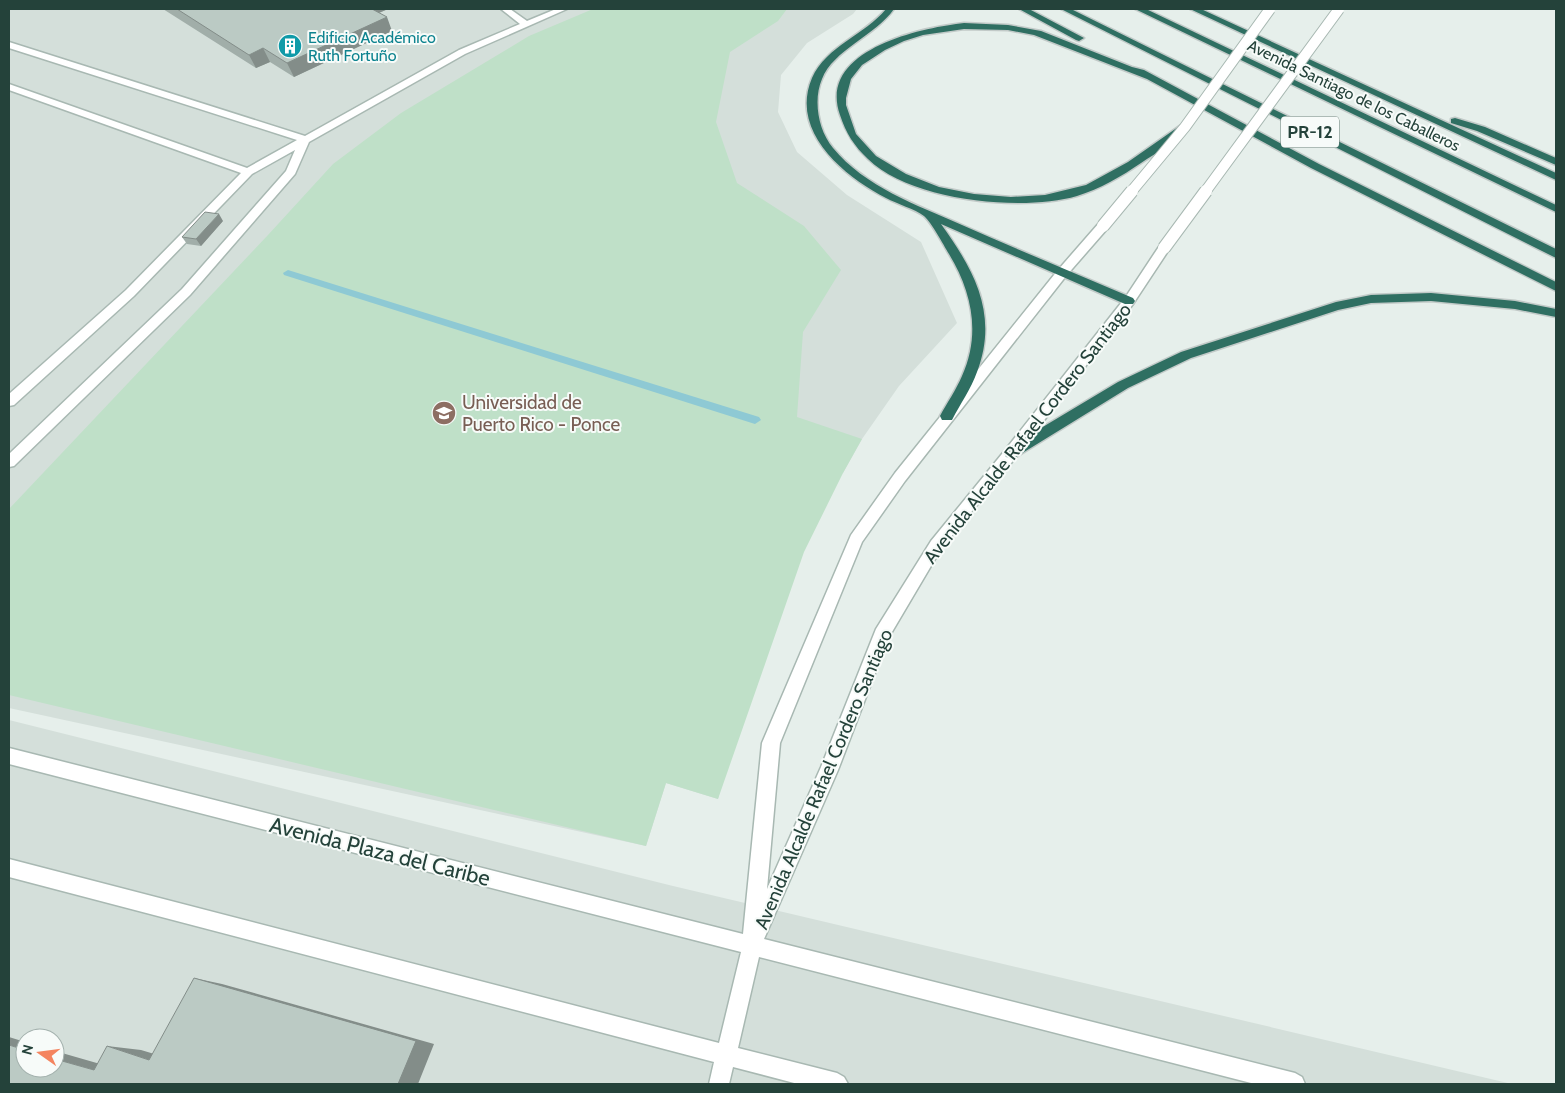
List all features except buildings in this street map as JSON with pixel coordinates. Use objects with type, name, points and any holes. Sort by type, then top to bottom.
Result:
[{"type":"highway","points":[[890,9],[875,26],[836,53],[826,63],[817,78],[813,95],[816,124],[828,149],[855,174],[927,213],[1129,301]]},
{"type":"highway","points":[[1023,9],[1315,166],[1556,287]]},
{"type":"highway","name":"PR-12","points":[[1064,9],[1556,254]]},
{"type":"highway","name":"Avenida Santiago de los Caballeros","points":[[1139,9],[1556,209]]},
{"type":"highway","points":[[1194,9],[1556,177]]},
{"type":"highway","points":[[1150,76],[1046,35],[1010,28],[974,26],[927,31],[897,41],[869,56],[850,73],[841,94],[840,103],[846,125],[852,136],[875,160],[891,171],[934,188],[978,198],[1026,201],[1075,193],[1108,180],[1186,126]]},
{"type":"highway","points":[[1396,103],[1480,129],[1556,162]]},
{"type":"highway","points":[[927,213],[968,273],[975,290],[979,317],[979,334],[972,369],[947,416]]},
{"type":"highway","points":[[1011,453],[1123,385],[1186,355],[1336,306],[1371,299],[1431,297],[1506,304],[1556,313]]},
{"type":"street","points":[[505,9],[526,24]]},
{"type":"street","points":[[9,401],[130,294],[248,172],[462,52],[563,9]]},
{"type":"street","name":"Avenida Alcalde Rafael Cordero Santiago","points":[[720,1084],[752,946],[771,743],[856,539],[900,477],[947,416],[1062,273],[1186,126],[1270,9]]},
{"type":"street","name":"Avenida Alcalde Rafael Cordero Santiago","points":[[752,946],[829,770],[882,634],[936,545],[1011,453],[1129,301],[1164,248],[1339,9]]},
{"type":"street","points":[[9,45],[305,140]]},
{"type":"street","points":[[9,87],[248,172]]},
{"type":"street","points":[[9,462],[186,292],[291,172],[305,140]]},
{"type":"street","name":"Avenida Plaza del Caribe","points":[[9,756],[1295,1084]]},
{"type":"street","points":[[9,868],[837,1084]]},
{"type":"shaded area","name":"Universidad de Puerto Rico - Ponce","points":[[9,9],[857,9],[853,14],[807,43],[781,75],[778,112],[797,152],[847,195],[921,242],[957,323],[899,386],[862,439],[843,473],[797,458],[718,799],[666,783],[646,846],[9,708]]},
{"type":"shaded area","points":[[9,720],[673,886],[1512,1084],[9,1084]]},
{"type":"green space","name":"Universidad de Puerto Rico - Ponce","points":[[593,9],[787,9],[778,21],[730,52],[716,122],[737,183],[804,226],[841,270],[803,332],[797,417],[862,439],[804,552],[718,799],[666,783],[646,846],[9,695],[9,509],[333,164],[401,113],[529,36]]},
{"type":"waterway","points":[[288,273],[755,420]]},
{"type":"place","name":"Edificio Académico Ruth Fortuño","points":[[290,46]]},
{"type":"place","name":"Universidad de Puerto Rico - Ponce","points":[[444,413]]}]
